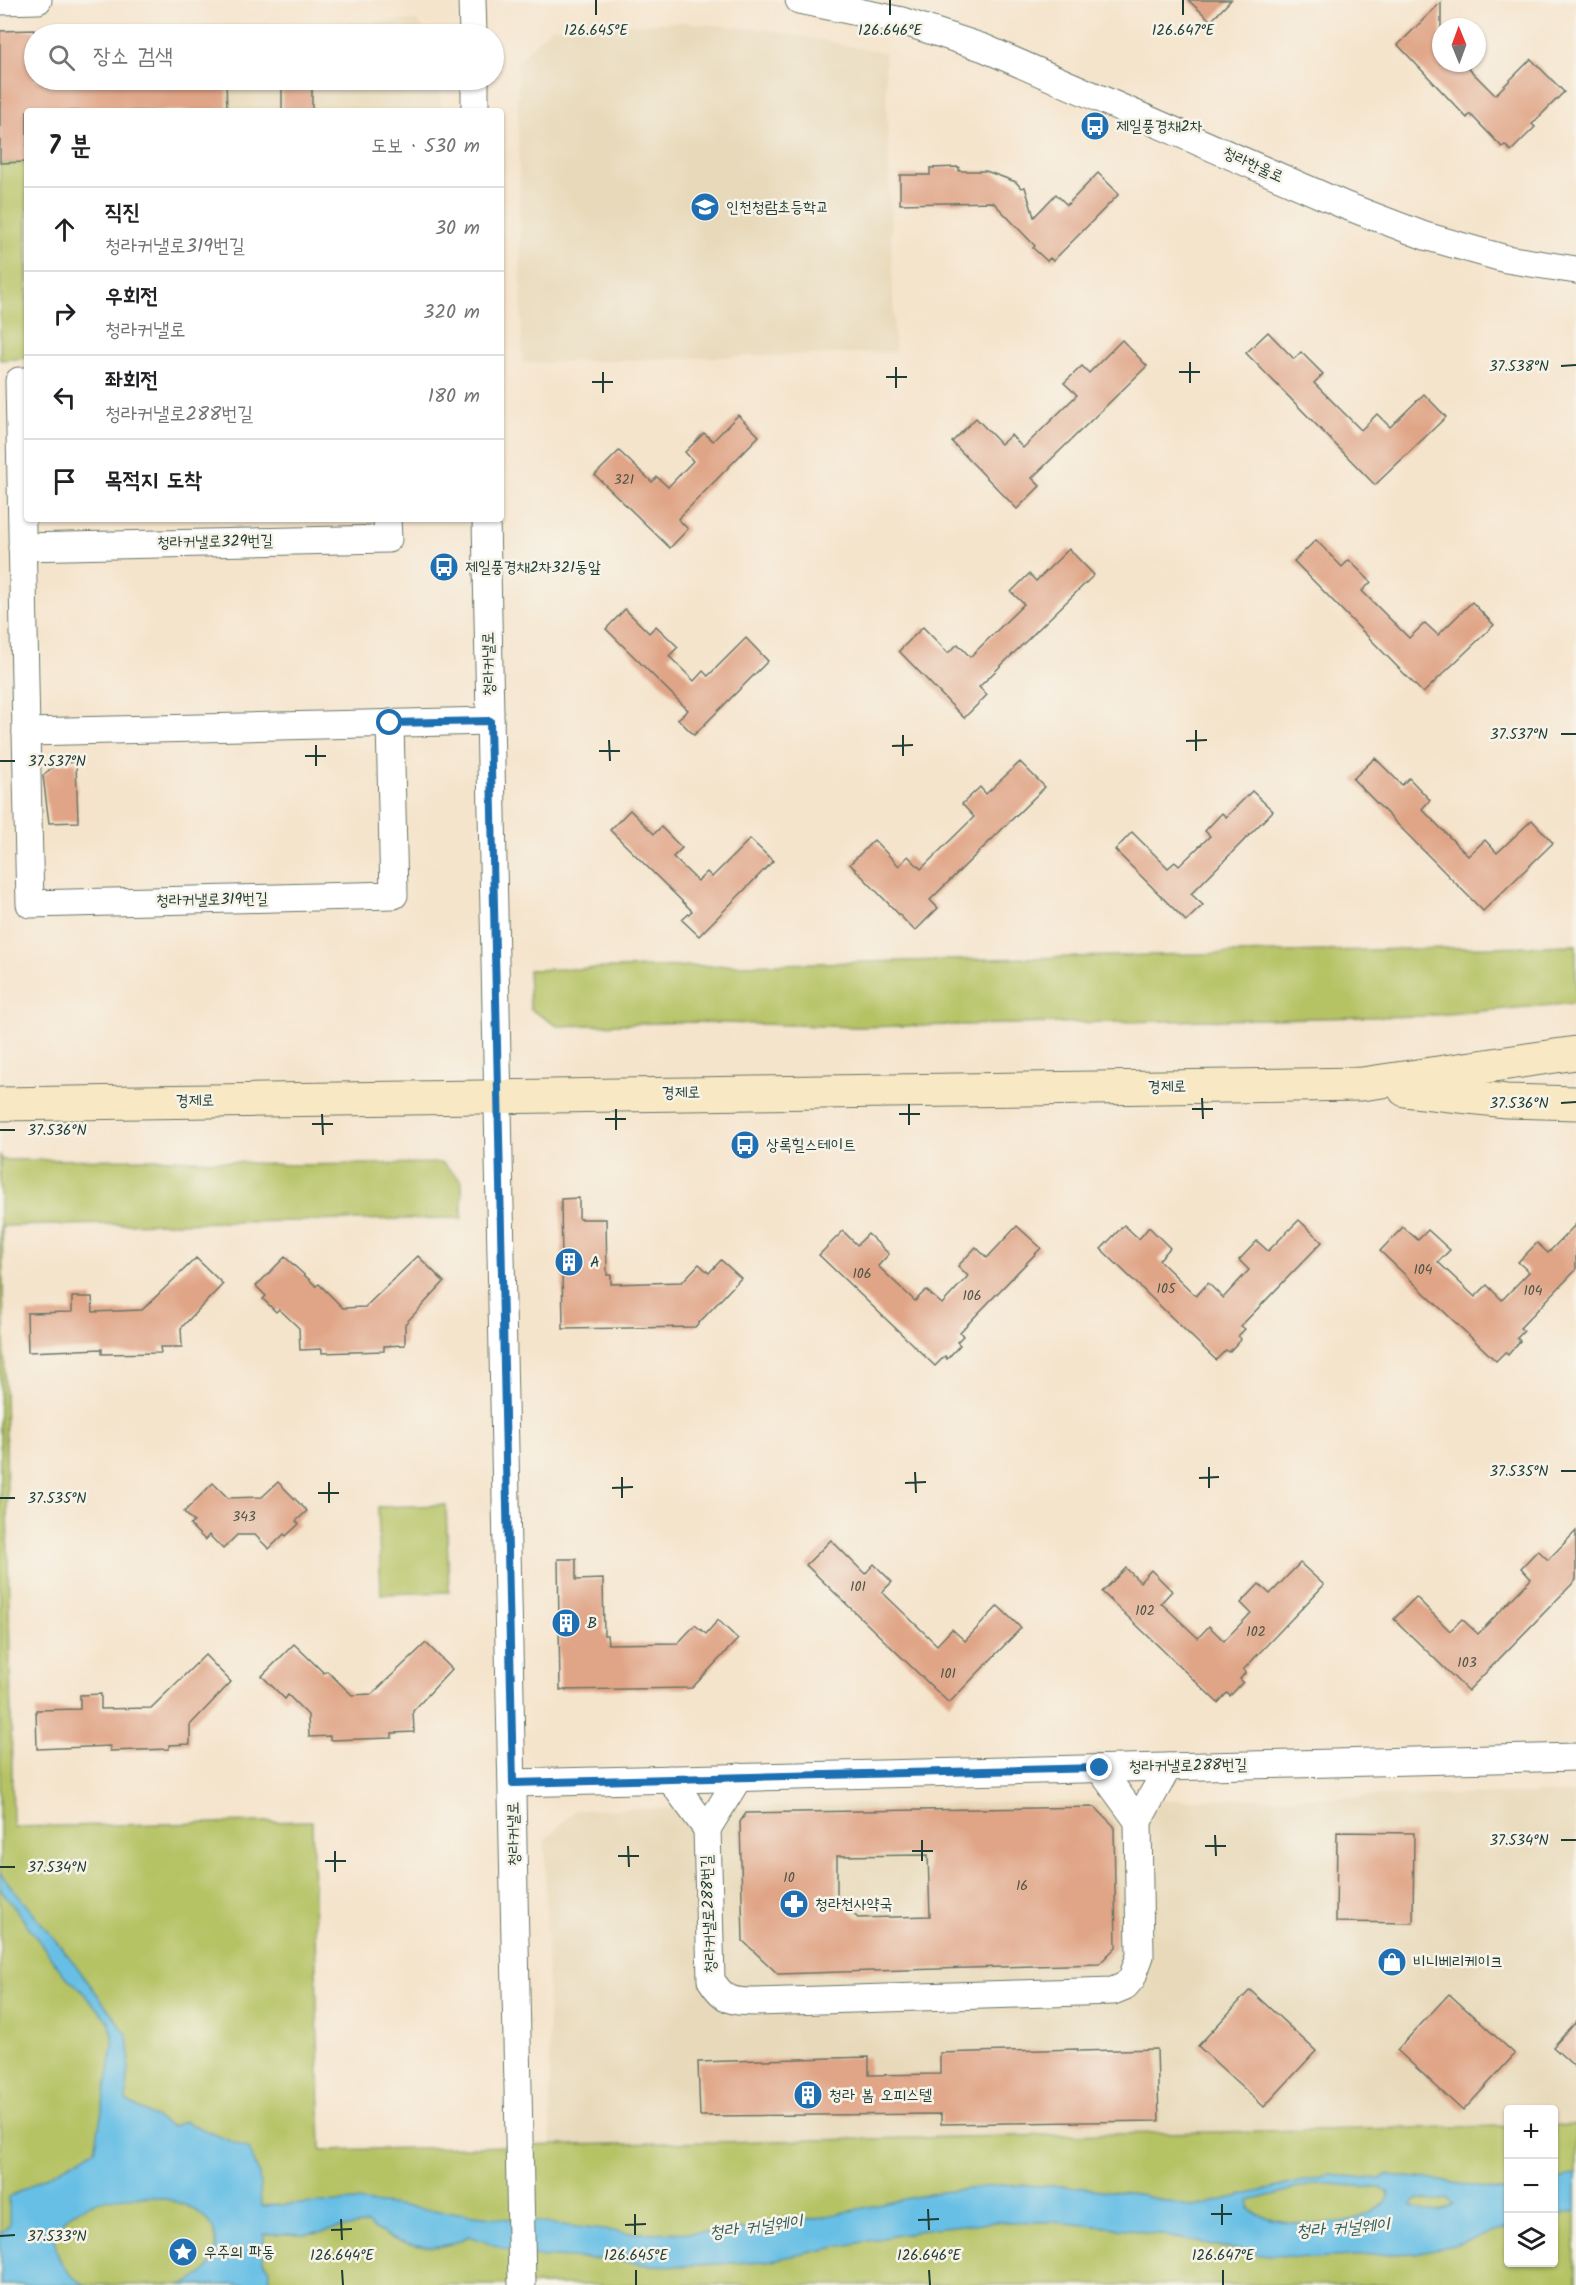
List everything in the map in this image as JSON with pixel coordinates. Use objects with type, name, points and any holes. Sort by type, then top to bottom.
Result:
[{"type":"main road","name":"경제로","points":[[0,1104],[1362,1084],[1576,1053]]},
{"type":"main road","name":"경제로","points":[[1362,1084],[1506,1101],[1576,1103]]},
{"type":"street","points":[[0,1],[38,0]]},
{"type":"street","points":[[472,0],[473,24]]},
{"type":"street","name":"청라한울로","points":[[799,0],[902,21],[984,48],[1344,205],[1425,236],[1506,258],[1576,270]]},
{"type":"street","points":[[475,90],[476,108]]},
{"type":"street","points":[[22,547],[18,381],[24,381]]},
{"type":"street","name":"청라커낼로329번길","points":[[22,547],[388,539],[387,522]]},
{"type":"street","name":"청라커낼로","points":[[486,522],[522,2285]]},
{"type":"street","name":"청라커낼로319번길","points":[[22,547],[30,904],[394,895],[390,723]]},
{"type":"street","points":[[26,732],[490,721]]},
{"type":"street","name":"청라커낼로288번길","points":[[513,1783],[1576,1757]]},
{"type":"street","points":[[1100,1768],[1137,1821],[1168,1767]]},
{"type":"street","points":[[670,1779],[706,1829],[739,1777]]},
{"type":"street","name":"청라커낼로288번길","points":[[706,1829],[711,1980],[725,1998],[739,2002],[756,2002],[1113,1991],[1125,1986],[1132,1978],[1140,1956],[1137,1821]]},
{"type":"shaded area","points":[[416,21],[419,24],[264,24]]},
{"type":"shaded area","name":"인천청람초등학교","points":[[681,22],[768,30],[885,53],[895,352],[522,363],[517,62],[551,28]]},
{"type":"shaded area","points":[[63,90],[441,90],[441,108],[64,108]]},
{"type":"shaded area","points":[[1576,1793],[1576,2125],[1558,2125],[1558,2105],[1504,2105],[1504,2126],[551,2145],[545,1840],[575,1810]]},
{"type":"green space","points":[[0,163],[24,163],[24,358],[0,360]]},
{"type":"green space","points":[[1576,945],[1576,1003],[1423,1016],[856,1027],[692,1022],[557,1026],[530,1009],[528,970]]},
{"type":"green space","points":[[0,1154],[2,1160],[174,1159],[291,1165],[442,1163],[462,1181],[462,1218],[2,1226],[13,1827],[312,1821],[321,2150],[1504,2126],[1504,2267],[1558,2267],[1558,2126],[1576,2125],[1576,2285],[0,2285]]},
{"type":"green space","points":[[446,1505],[449,1592],[381,1594],[378,1507]]},
{"type":"water","name":"청라 커널웨이","points":[[0,1873],[75,1964],[128,2036],[130,2056],[126,2101],[172,2127],[184,2121],[249,2149],[259,2173],[261,2206],[356,2201],[629,2233],[714,2232],[780,2226],[933,2193],[1001,2185],[1065,2186],[1130,2193],[1193,2207],[1329,2175],[1381,2179],[1386,2175],[1429,2179],[1504,2191],[1504,2229],[1450,2246],[1415,2253],[1312,2258],[1260,2254],[1128,2229],[1053,2222],[993,2222],[934,2228],[767,2261],[680,2266],[600,2259],[525,2256],[469,2236],[443,2246],[430,2247],[404,2242],[367,2224],[307,2234],[264,2234],[263,2261],[270,2268],[269,2285],[179,2285],[204,2273],[215,2257],[216,2250],[211,2225],[192,2209],[164,2199],[132,2197],[101,2201],[75,2212],[59,2229],[57,2252],[61,2262],[72,2276],[86,2285],[0,2285],[0,2234],[9,2225],[9,2197],[95,2150],[113,2046],[110,2023],[79,1988],[63,1974],[0,1888]],"holes":[[[1318,2183],[1380,2188],[1387,2191],[1388,2198],[1377,2209],[1343,2222],[1302,2224],[1282,2221],[1250,2210],[1250,2201]],[[1448,2198],[1454,2204],[1443,2209],[1427,2211],[1411,2205],[1418,2199],[1434,2201]]]},
{"type":"water","points":[[1576,2175],[1576,2211],[1558,2215],[1558,2180]]},
{"type":"building","points":[[1188,0],[1231,0],[1211,21]]},
{"type":"building","points":[[1441,2],[1441,18],[1432,18],[1432,72],[1472,72],[1495,95],[1531,59],[1564,92],[1532,124],[1535,127],[1511,151],[1505,145],[1502,147],[1470,114],[1467,118],[1398,45]]},
{"type":"building","points":[[24,30],[24,90],[226,90],[227,108],[24,108],[24,162],[0,163],[0,31]]},
{"type":"building","points":[[282,90],[312,90],[312,108],[282,108]]},
{"type":"building","points":[[959,167],[959,171],[986,171],[1016,182],[1021,188],[1025,187],[1034,217],[1056,194],[1067,205],[1098,173],[1119,194],[1053,261],[1050,258],[1047,261],[993,202],[900,204],[900,175],[930,175],[930,168]]},
{"type":"building","points":[[1268,332],[1294,359],[1301,352],[1323,374],[1314,383],[1361,430],[1377,414],[1390,427],[1424,394],[1446,417],[1375,485],[1246,353]]},
{"type":"building","points":[[1122,340],[1147,366],[1032,478],[1040,486],[1017,509],[952,442],[976,418],[1001,444],[1011,435],[1023,448],[1077,395],[1064,383],[1082,366],[1089,373]]},
{"type":"building","points":[[738,415],[759,436],[678,519],[688,529],[670,548],[595,475],[619,451],[652,482],[657,477],[668,487],[693,461],[685,452],[704,433],[713,441]]},
{"type":"building","points":[[1316,540],[1342,567],[1349,560],[1371,582],[1362,591],[1409,638],[1425,623],[1438,635],[1472,602],[1494,625],[1423,693],[1294,561]]},
{"type":"building","points":[[1069,549],[1094,575],[979,687],[987,695],[964,718],[899,651],[923,627],[948,653],[958,644],[970,657],[1024,604],[1011,592],[1029,574],[1036,581]]},
{"type":"building","points":[[625,609],[649,633],[656,626],[678,647],[669,656],[694,681],[703,671],[708,676],[746,638],[768,661],[694,735],[678,719],[688,710],[606,629]]},
{"type":"building","points":[[1375,758],[1402,785],[1409,778],[1430,800],[1422,809],[1468,856],[1485,840],[1497,853],[1532,820],[1553,843],[1483,911],[1353,779]]},
{"type":"building","points":[[76,762],[78,822],[49,823],[43,776],[55,764]]},
{"type":"building","points":[[1020,762],[1045,787],[930,900],[938,908],[915,931],[850,864],[874,840],[899,866],[908,856],[921,869],[974,817],[962,804],[980,787],[986,794]]},
{"type":"building","points":[[1252,791],[1273,811],[1191,894],[1203,905],[1186,921],[1115,850],[1132,832],[1168,868],[1175,862],[1179,866],[1210,836],[1205,831],[1222,813],[1226,817]]},
{"type":"building","points":[[630,810],[654,834],[661,827],[682,848],[673,857],[698,881],[707,872],[712,877],[750,839],[773,861],[699,936],[682,920],[692,911],[610,830]]},
{"type":"building","name":"A","points":[[579,1198],[579,1219],[606,1219],[607,1275],[611,1275],[611,1284],[682,1282],[699,1264],[709,1273],[721,1260],[741,1278],[695,1327],[563,1329],[561,1199]]},
{"type":"building","points":[[1299,1220],[1322,1242],[1241,1326],[1245,1329],[1238,1336],[1241,1339],[1229,1352],[1226,1350],[1216,1360],[1101,1249],[1124,1225],[1139,1239],[1149,1227],[1170,1248],[1159,1260],[1196,1296],[1208,1283],[1223,1298],[1249,1270],[1239,1260],[1257,1241],[1268,1251]]},
{"type":"building","points":[[1576,1224],[1576,1270],[1520,1328],[1524,1331],[1517,1338],[1520,1341],[1508,1355],[1505,1352],[1496,1361],[1380,1251],[1403,1227],[1418,1240],[1428,1230],[1450,1250],[1438,1262],[1475,1297],[1487,1285],[1502,1300],[1529,1272],[1518,1262],[1537,1243],[1548,1253]]},
{"type":"building","points":[[1017,1226],[1041,1248],[960,1332],[963,1336],[957,1342],[960,1345],[947,1359],[945,1356],[935,1366],[819,1255],[843,1231],[857,1245],[868,1234],[889,1254],[878,1266],[915,1301],[926,1290],[942,1304],[968,1276],[958,1266],[976,1247],[987,1258]]},
{"type":"building","points":[[418,1256],[444,1282],[405,1324],[405,1345],[384,1346],[384,1351],[322,1353],[322,1349],[300,1350],[299,1328],[279,1309],[276,1312],[263,1299],[266,1296],[256,1286],[285,1257],[316,1286],[319,1284],[343,1308],[365,1307]]},
{"type":"building","points":[[196,1258],[223,1284],[181,1328],[182,1347],[160,1347],[161,1353],[102,1354],[102,1349],[28,1352],[27,1313],[72,1312],[72,1297],[92,1297],[93,1312],[142,1310]]},
{"type":"building","points":[[278,1482],[307,1511],[296,1521],[299,1524],[286,1536],[284,1534],[269,1549],[255,1535],[237,1535],[223,1549],[209,1535],[205,1540],[190,1525],[194,1522],[184,1512],[213,1483],[228,1498],[262,1497]]},
{"type":"building","points":[[1576,1531],[1576,1580],[1468,1691],[1394,1619],[1416,1597],[1450,1631],[1462,1619],[1478,1634],[1531,1579],[1521,1568],[1538,1550],[1548,1560]]},
{"type":"building","points":[[831,1540],[865,1574],[874,1564],[892,1582],[882,1592],[937,1645],[952,1629],[965,1641],[998,1606],[1021,1628],[949,1703],[806,1565]]},
{"type":"building","name":"B","points":[[558,1559],[576,1559],[576,1580],[603,1579],[604,1635],[607,1635],[608,1644],[678,1643],[695,1625],[706,1634],[718,1620],[738,1639],[692,1688],[560,1690]]},
{"type":"building","points":[[1300,1563],[1324,1585],[1243,1670],[1246,1672],[1240,1679],[1243,1682],[1230,1696],[1227,1693],[1218,1703],[1102,1592],[1126,1568],[1140,1582],[1151,1570],[1172,1591],[1161,1603],[1198,1638],[1209,1626],[1224,1641],[1251,1613],[1241,1603],[1259,1584],[1270,1594]]},
{"type":"building","points":[[426,1643],[452,1669],[413,1711],[414,1732],[392,1733],[392,1738],[330,1740],[330,1736],[309,1737],[308,1715],[288,1695],[285,1699],[262,1676],[294,1644],[324,1673],[327,1671],[352,1695],[372,1694]]},
{"type":"building","points":[[205,1655],[231,1682],[190,1725],[190,1744],[169,1745],[169,1749],[110,1751],[110,1746],[37,1749],[36,1710],[80,1709],[80,1695],[101,1694],[101,1709],[151,1708]]},
{"type":"building","points":[[1095,1807],[1114,1826],[1116,1947],[1099,1964],[778,1974],[743,1941],[740,1822],[746,1813]],"holes":[[[928,1855],[930,1916],[858,1918],[837,1899],[837,1856]]]},
{"type":"building","points":[[1337,1832],[1414,1833],[1413,1923],[1336,1922]]},
{"type":"building","points":[[1250,1990],[1316,2051],[1264,2107],[1198,2046]]},
{"type":"building","points":[[1449,1994],[1515,2054],[1463,2111],[1397,2050]]},
{"type":"building","points":[[1576,2022],[1576,2068],[1553,2047]]},
{"type":"building","points":[[1078,2049],[1078,2051],[1157,2049],[1159,2121],[941,2124],[941,2114],[700,2116],[698,2062],[869,2057],[869,2075],[940,2074],[940,2053]]},
{"type":"place","name":"제일풍경채2차","points":[[1095,126]]},
{"type":"place","name":"인천청람초등학교","points":[[705,207]]},
{"type":"place","name":"제일풍경채2차321동앞","points":[[444,567]]},
{"type":"place","name":"상록힐스테이트","points":[[745,1145]]},
{"type":"place","name":"A","points":[[569,1262]]},
{"type":"place","name":"B","points":[[566,1623]]},
{"type":"place","name":"청라천사약국","points":[[794,1904]]},
{"type":"place","name":"비니베리케이크","points":[[1392,1962]]},
{"type":"place","name":"청라 봄 오피스텔","points":[[808,2095]]},
{"type":"place","name":"우주의 파동","points":[[183,2252]]},
{"type":"route","points":[[390,723],[490,721],[513,1783],[1100,1768]]}]
